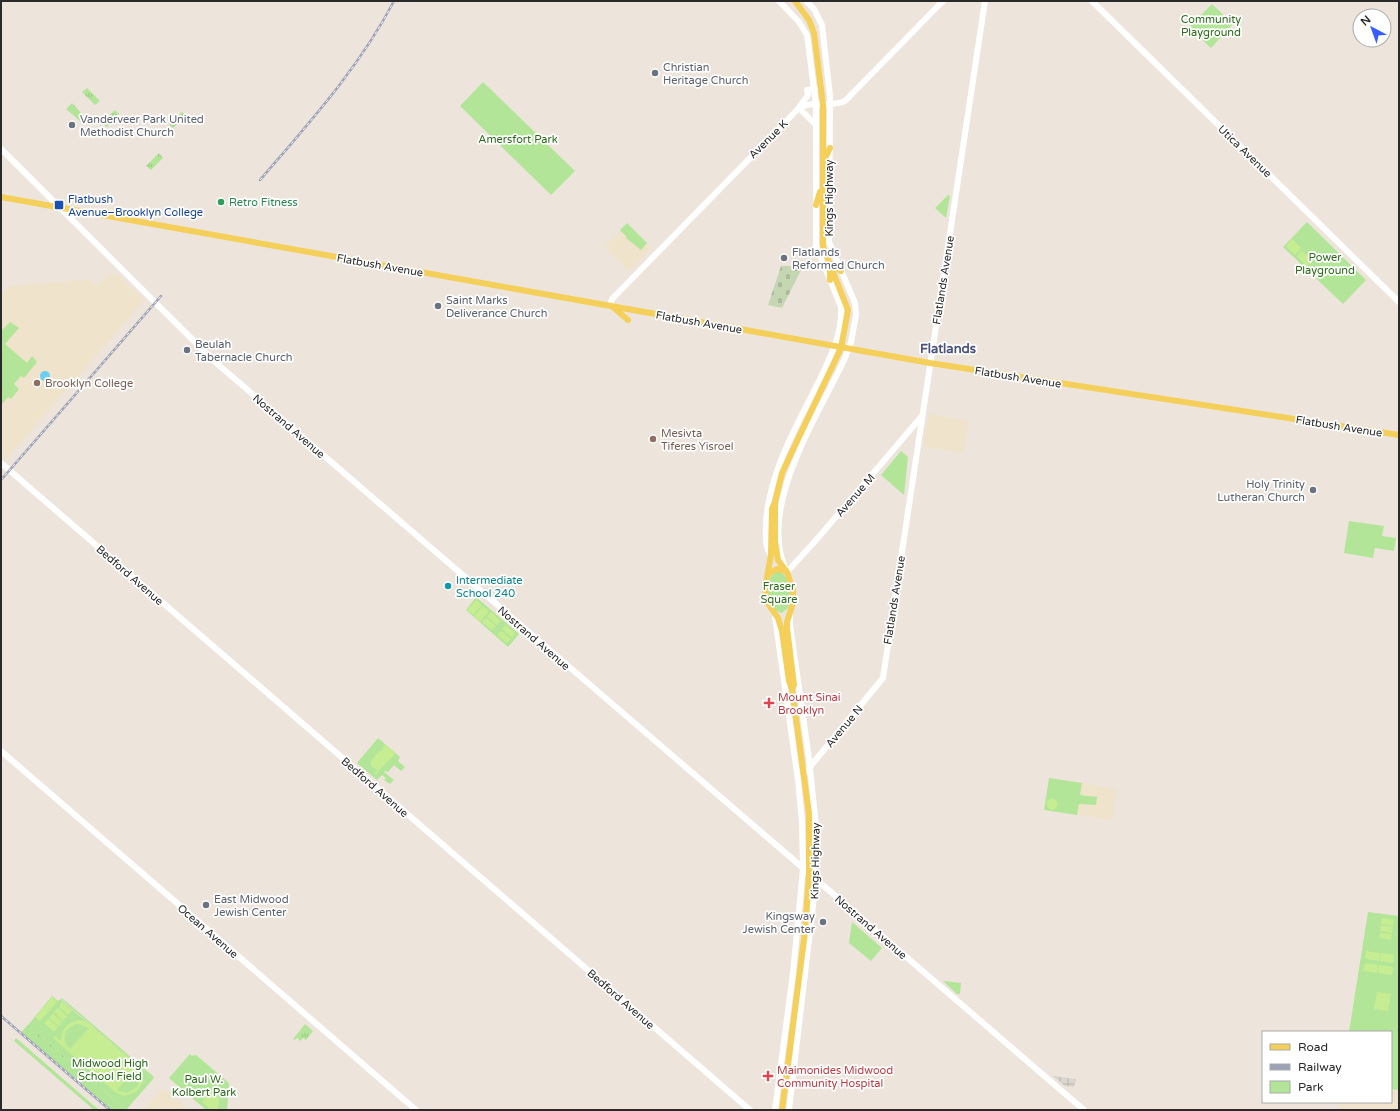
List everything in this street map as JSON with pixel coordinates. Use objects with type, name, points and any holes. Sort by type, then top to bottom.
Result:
[{"type":"main road","name":"Kings Highway","points":[[771,555],[766,547],[766,533],[769,497],[772,485],[778,467],[838,347],[841,307],[816,246],[816,125],[819,104],[806,35],[799,22],[779,1]]},
{"type":"main road","name":"Kings Highway","points":[[787,572],[779,563],[776,554],[775,502],[782,473],[838,347],[848,310],[824,247],[822,185],[823,164],[814,33],[804,12],[795,1]]},
{"type":"main road","name":"Kings Highway","points":[[792,689],[794,685],[787,628],[793,603],[793,591],[782,562],[779,531],[786,484],[794,462],[848,349],[856,315],[854,303],[829,242],[830,105],[822,25],[814,9],[806,1]]},
{"type":"main road","points":[[799,108],[804,105],[830,105],[844,101],[943,1]]},
{"type":"main road","name":"Flatlands Avenue","points":[[883,678],[985,1]]},
{"type":"main road","name":"Utica Avenue","points":[[1092,1],[1399,302]]},
{"type":"main road","points":[[799,108],[808,95],[806,90],[815,89]]},
{"type":"main road","points":[[799,108],[816,125]]},
{"type":"main road","name":"Avenue K","points":[[611,307],[612,299],[799,108]]},
{"type":"main road","points":[[823,164],[830,148]]},
{"type":"main road","name":"Nostrand Avenue","points":[[1,149],[214,361],[1084,1110]]},
{"type":"main road","points":[[816,205],[822,185]]},
{"type":"main road","name":"Flatbush Avenue","points":[[1,197],[930,363],[1399,435]]},
{"type":"main road","points":[[830,280],[831,265],[841,271]]},
{"type":"main road","points":[[611,307],[628,320]]},
{"type":"main road","name":"Avenue M","points":[[787,572],[922,416]]},
{"type":"main road","name":"Bedford Avenue","points":[[2,464],[750,1110]]},
{"type":"main road","name":"Kings Highway","points":[[775,502],[772,506],[770,520],[771,555],[765,589],[766,597],[778,618],[782,631],[789,680],[792,689],[809,814],[809,874],[804,937],[782,1110]]},
{"type":"main road","points":[[768,574],[777,569],[787,572]]},
{"type":"main road","name":"Kings Highway","points":[[789,1110],[816,880],[816,821],[810,766],[790,625],[791,612]]},
{"type":"main road","points":[[774,613],[780,615],[791,612]]},
{"type":"main road","name":"Kings Highway","points":[[774,613],[798,780],[802,822],[803,869],[793,973],[774,1110]]},
{"type":"main road","name":"Avenue N","points":[[804,774],[883,678]]},
{"type":"main road","name":"Ocean Avenue","points":[[1,751],[416,1110]]},
{"type":"shaded area","points":[[621,230],[641,249],[647,243],[652,248],[629,272],[604,247]]},
{"type":"shaded area","name":"Brooklyn College","points":[[116,273],[144,300],[1,466],[1,295],[9,286],[81,280],[89,280],[96,285],[109,274]]},
{"type":"shaded area","points":[[929,414],[969,421],[964,453],[923,446]]},
{"type":"shaded area","points":[[1082,783],[1117,789],[1112,820],[1077,815],[1079,804],[1096,805],[1097,798],[1080,795]]},
{"type":"shaded area","points":[[1053,1076],[1076,1079],[1074,1087],[1065,1086]]},
{"type":"shaded area","points":[[163,1088],[189,1110],[143,1110]]},
{"type":"shaded area","points":[[1392,1089],[1399,1090],[1399,1110],[1339,1110],[1340,1103],[1392,1103]]},
{"type":"green space","name":"Community Playground","points":[[1212,4],[1233,24],[1211,48],[1189,27]]},
{"type":"green space","name":"Amersfort Park","points":[[483,82],[575,171],[551,195],[460,106]]},
{"type":"green space","points":[[87,88],[100,101],[95,105],[82,92]]},
{"type":"green space","points":[[72,103],[84,116],[80,121],[66,109]]},
{"type":"green space","points":[[115,110],[119,114],[107,127],[102,123]]},
{"type":"green space","points":[[182,112],[186,115],[173,128],[169,124]]},
{"type":"green space","points":[[159,153],[163,158],[151,170],[146,166]]},
{"type":"green space","points":[[948,195],[950,196],[946,218],[935,208]]},
{"type":"green space","name":"Power Playground","points":[[1307,222],[1366,280],[1343,304],[1283,247]]},
{"type":"green space","points":[[627,223],[647,243],[641,250],[626,238],[627,237],[620,230]]},
{"type":"green space","points":[[1292,239],[1301,248],[1295,255],[1286,246]]},
{"type":"green space","points":[[1302,251],[1313,261],[1307,267],[1297,256]]},
{"type":"green space","points":[[781,266],[803,266],[782,308],[768,305]]},
{"type":"green space","points":[[10,322],[19,328],[5,344],[27,363],[32,356],[37,362],[24,378],[21,376],[14,384],[19,389],[11,399],[8,397],[1,405],[1,331]]},
{"type":"green space","points":[[901,451],[908,457],[904,495],[881,475]]},
{"type":"green space","points":[[1349,521],[1384,526],[1382,536],[1396,538],[1394,551],[1375,548],[1373,558],[1344,553]]},
{"type":"green space","name":"Fraser Square","points":[[778,571],[786,578],[790,587],[788,608],[782,613],[773,608],[768,592],[771,576]]},
{"type":"green space","points":[[476,597],[519,634],[508,647],[466,610]]},
{"type":"green space","points":[[476,600],[482,605],[473,615],[467,610]]},
{"type":"green space","points":[[483,606],[489,611],[480,622],[474,616]]},
{"type":"green space","points":[[491,612],[501,621],[497,625],[487,617]]},
{"type":"green space","points":[[486,618],[496,626],[492,630],[482,622]]},
{"type":"green space","points":[[506,625],[515,633],[512,638],[502,629]]},
{"type":"green space","points":[[501,631],[511,639],[507,643],[497,635]]},
{"type":"green space","points":[[378,738],[400,757],[398,761],[405,767],[401,771],[394,765],[388,772],[384,772],[394,780],[390,784],[384,780],[386,778],[382,775],[377,780],[357,763]]},
{"type":"green space","points":[[386,745],[396,753],[375,775],[374,774],[377,770],[371,766],[371,761],[379,751],[384,750],[382,748]]},
{"type":"green space","points":[[1049,778],[1082,783],[1080,795],[1097,797],[1096,805],[1079,804],[1077,815],[1044,810]]},
{"type":"green space","points":[[1050,799],[1054,799],[1056,800],[1056,808],[1050,809],[1047,806],[1047,802]]},
{"type":"green space","points":[[1368,912],[1399,916],[1399,1090],[1392,1089],[1392,1031],[1349,1031]]},
{"type":"green space","points":[[1382,918],[1394,920],[1393,926],[1381,924]]},
{"type":"green space","points":[[852,922],[882,948],[871,961],[849,943]]},
{"type":"green space","points":[[1381,925],[1393,927],[1392,933],[1380,931]]},
{"type":"green space","points":[[1380,933],[1392,934],[1391,940],[1379,938]]},
{"type":"green space","points":[[1366,951],[1380,953],[1379,961],[1365,959]]},
{"type":"green space","points":[[1381,953],[1394,955],[1393,963],[1380,961]]},
{"type":"green space","points":[[1365,963],[1378,965],[1377,973],[1363,971]]},
{"type":"green space","points":[[1379,965],[1393,967],[1392,975],[1378,973]]},
{"type":"green space","points":[[943,981],[961,983],[960,994],[957,994]]},
{"type":"green space","points":[[1377,992],[1391,994],[1388,1011],[1374,1009]]},
{"type":"green space","name":"Midwood High School Field","points":[[52,996],[58,1001],[60,999],[153,1079],[126,1110],[28,1025]]},
{"type":"green space","points":[[52,997],[57,1002],[40,1021],[35,1017]]},
{"type":"green space","points":[[62,998],[154,1077],[153,1079],[61,999]]},
{"type":"green space","points":[[62,1002],[72,1011],[68,1015],[59,1007]]},
{"type":"green space","points":[[58,1008],[67,1016],[63,1021],[54,1012]]},
{"type":"green space","points":[[53,1013],[62,1022],[59,1026],[49,1018]]},
{"type":"green space","points":[[48,1019],[58,1027],[54,1032],[44,1023]]},
{"type":"green space","points":[[80,1020],[87,1022],[139,1067],[142,1073],[143,1082],[136,1092],[124,1096],[116,1093],[53,1038],[55,1036],[61,1041],[62,1033],[66,1026]],"holes":[[[78,1024],[89,1028],[70,1049],[65,1041],[65,1034],[70,1027]],[[136,1068],[140,1079],[137,1087],[127,1093],[117,1090]]]},
{"type":"green space","points":[[305,1024],[313,1031],[306,1040],[303,1038],[301,1041],[297,1038],[294,1040],[293,1039]]},
{"type":"green space","points":[[28,1025],[126,1110],[112,1110],[21,1032]]},
{"type":"green space","points":[[16,1038],[99,1110],[94,1110],[14,1041]]},
{"type":"green space","name":"Paul W. Kolbert Park","points":[[190,1054],[192,1056],[196,1055],[229,1083],[227,1110],[206,1110],[169,1078]]},
{"type":"green space","points":[[209,1092],[212,1092],[219,1098],[218,1110],[211,1110],[202,1102]]},
{"type":"water","points":[[43,371],[47,371],[50,376],[47,381],[43,381],[40,378],[40,374]]},
{"type":"railway","points":[[260,180],[315,116],[349,72],[380,26],[394,1]]},
{"type":"railway","points":[[1,480],[161,296]]},
{"type":"railway","points":[[1,1016],[110,1110]]},
{"type":"place","name":"Christian Heritage Church","points":[[655,73]]},
{"type":"place","name":"Vanderveer Park United Methodist Church","points":[[72,125]]},
{"type":"place","name":"Retro Fitness","points":[[221,202]]},
{"type":"place","name":"Flatbush Avenue–Brooklyn College","points":[[59,205]]},
{"type":"place","name":"Flatlands Reformed Church","points":[[784,258]]},
{"type":"place","name":"Saint Marks Deliverance Church","points":[[438,306]]},
{"type":"place","name":"Beulah Tabernacle Church","points":[[187,350]]},
{"type":"place","name":"Brooklyn College","points":[[37,383]]},
{"type":"place","name":"Mesivta Tiferes Yisroel","points":[[653,439]]},
{"type":"place","name":"Holy Trinity Lutheran Church","points":[[1313,490]]},
{"type":"place","name":"Intermediate School 240","points":[[448,586]]},
{"type":"place","name":"Mount Sinai Brooklyn","points":[[769,703]]},
{"type":"place","name":"East Midwood Jewish Center","points":[[206,905]]},
{"type":"place","name":"Kingsway Jewish Center","points":[[823,922]]},
{"type":"place","name":"Maimonides Midwood Community Hospital","points":[[768,1076]]},
{"type":"district","name":"Flatlands","points":[[948,348]]}]
